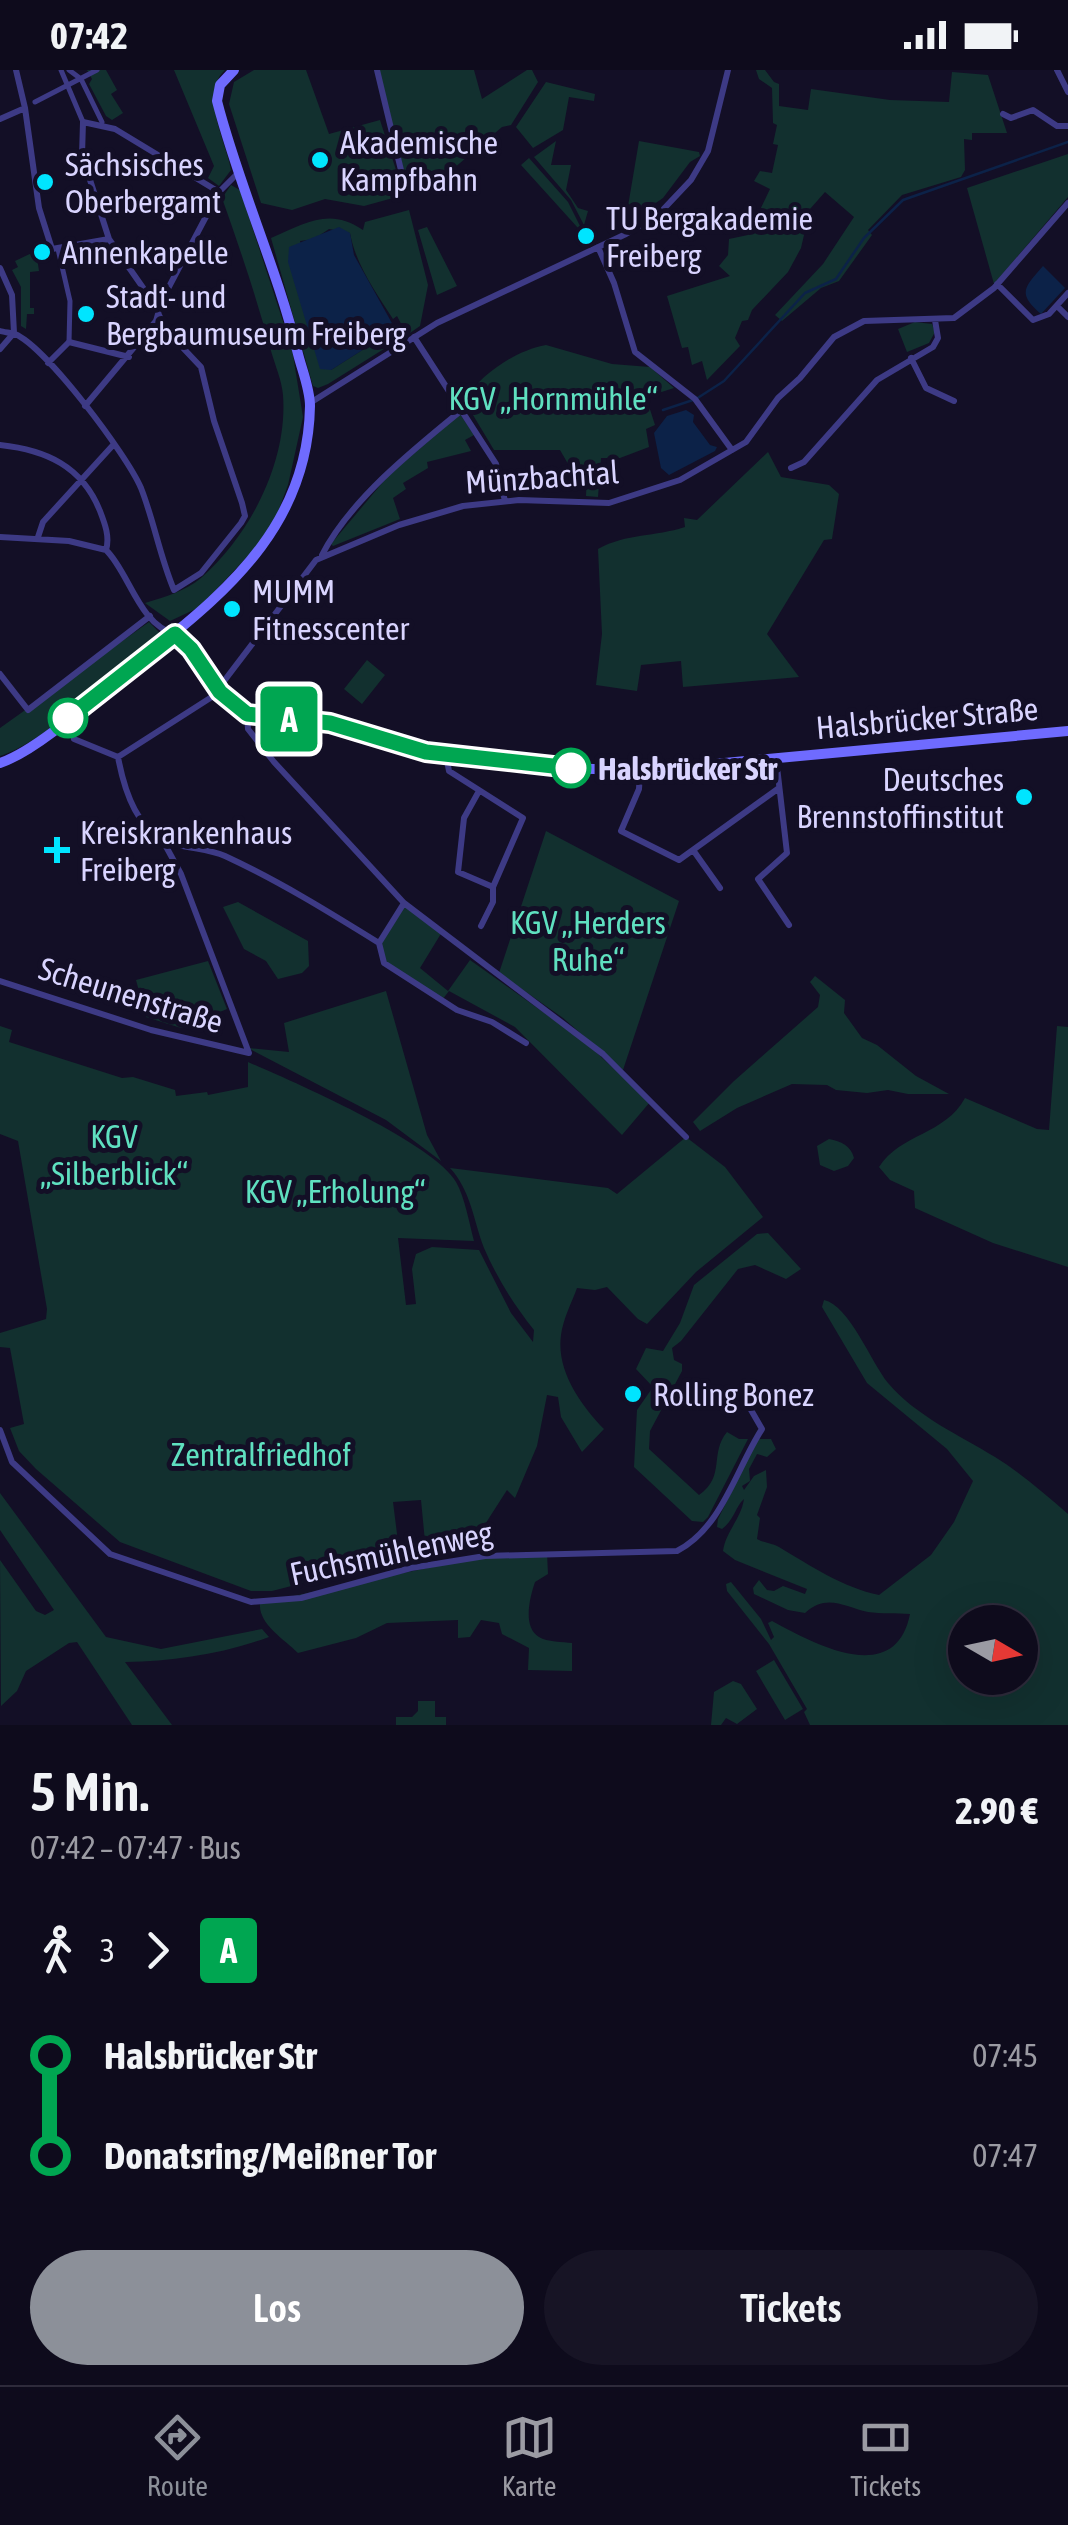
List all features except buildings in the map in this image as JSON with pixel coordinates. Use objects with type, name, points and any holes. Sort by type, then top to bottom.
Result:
[{"type":"main road","points":[[0,763],[33,746],[175,634],[231,583],[280,521],[298,475],[310,403],[292,329],[217,101],[220,86],[234,70]]},
{"type":"main road","points":[[175,634],[191,649],[218,691],[247,714]]},
{"type":"main road","name":"Halsbrücker Straße","points":[[247,714],[330,723],[419,751],[584,770],[640,771],[1068,732]]},
{"type":"street","points":[[16,70],[26,108],[39,208],[52,250],[108,239]]},
{"type":"street","points":[[0,332],[14,333],[48,364],[114,444],[142,489],[174,590],[201,573],[245,516],[201,367],[166,330],[108,239],[82,154],[82,122],[61,70]]},
{"type":"street","points":[[69,70],[81,79],[102,122]]},
{"type":"street","points":[[377,70],[406,191]]},
{"type":"street","points":[[310,403],[437,323],[657,216],[691,180],[708,152],[728,70]]},
{"type":"street","points":[[1057,70],[1068,92]]},
{"type":"street","points":[[37,102],[94,72]]},
{"type":"street","points":[[0,119],[26,108]]},
{"type":"street","points":[[1003,114],[1008,118],[1033,110],[1057,126],[1068,126]]},
{"type":"street","points":[[82,122],[115,128],[218,192]]},
{"type":"street","points":[[85,406],[129,357],[159,315],[162,300],[218,192],[239,172]]},
{"type":"street","name":"Münzbachtal","points":[[218,691],[311,565],[321,558],[428,515],[506,500],[615,502],[680,480],[751,437],[778,398],[827,344],[849,327],[872,320],[954,318],[997,284],[1068,204]]},
{"type":"street","points":[[598,247],[635,352],[698,403],[732,450]]},
{"type":"street","points":[[48,364],[68,342],[70,301],[58,249]]},
{"type":"street","points":[[0,268],[12,295],[14,333],[0,349]]},
{"type":"street","points":[[997,284],[1034,320],[1042,319],[1068,293]]},
{"type":"street","points":[[1057,306],[1068,317]]},
{"type":"street","points":[[792,468],[804,462],[876,380],[936,342],[935,320]]},
{"type":"street","points":[[414,337],[496,464],[506,500]]},
{"type":"street","points":[[68,342],[129,357]]},
{"type":"street","points":[[911,358],[926,388],[954,401]]},
{"type":"street","points":[[321,558],[382,478],[462,410]]},
{"type":"street","points":[[0,444],[41,451],[80,478],[102,516],[108,538],[106,550]]},
{"type":"street","points":[[38,538],[43,522],[114,444]]},
{"type":"street","points":[[0,538],[69,541],[106,550],[152,618],[165,631],[175,634]]},
{"type":"street","points":[[0,674],[28,710],[152,618]]},
{"type":"street","points":[[118,757],[218,691]]},
{"type":"street","points":[[247,714],[248,729],[284,774],[404,903],[604,1054],[686,1137]]},
{"type":"street","points":[[74,740],[118,757]]},
{"type":"street","points":[[446,754],[449,772],[523,818],[481,926]]},
{"type":"street","points":[[118,757],[131,801],[162,840],[228,858],[305,897],[379,943],[384,962],[457,1010],[492,1022],[526,1043]]},
{"type":"street","points":[[776,757],[787,853],[758,879],[789,925]]},
{"type":"street","points":[[640,771],[638,790],[622,831],[679,860],[779,788]]},
{"type":"street","points":[[479,791],[464,818],[458,872],[493,887]]},
{"type":"street","name":"Scheunenstraße","points":[[0,981],[151,1030],[249,1053],[182,874],[162,840]]},
{"type":"street","points":[[692,850],[720,888]]},
{"type":"street","points":[[379,943],[404,903]]},
{"type":"street","name":"Fuchsmühlenweg","points":[[0,1430],[12,1462],[110,1554],[240,1600],[269,1603],[410,1568],[486,1556],[677,1551],[694,1541],[714,1516],[762,1428],[746,1403]]},
{"type":"green space","points":[[87,70],[106,70],[117,90],[111,94],[123,113],[112,120],[106,116],[89,84],[92,79]]},
{"type":"green space","points":[[174,70],[225,70],[214,92],[214,105],[231,170],[219,186],[208,178],[214,166]]},
{"type":"green space","name":"Akademische Kampfbahn","points":[[254,70],[306,70],[329,134],[380,120],[404,195],[364,206],[325,199],[292,210],[261,203],[229,104],[234,82]]},
{"type":"green space","points":[[379,70],[474,70],[482,99],[527,70],[532,70],[538,82],[511,125],[502,127],[453,169],[409,192]]},
{"type":"green space","points":[[756,70],[765,70],[779,84],[779,106],[808,110],[811,89],[890,100],[949,102],[952,72],[988,75],[1007,133],[972,133],[972,140],[964,139],[965,170],[961,177],[902,195],[868,230],[872,235],[839,281],[821,288],[782,321],[775,315],[823,264],[854,217],[825,192],[810,209],[801,248],[788,272],[752,310],[748,320],[742,321],[735,338],[740,346],[707,380],[702,361],[692,365],[688,347],[682,348],[667,296],[730,276],[719,266],[728,255],[729,239],[748,235],[770,189],[754,181],[760,171],[772,173],[778,145],[773,144],[777,125],[773,123],[772,88],[759,79]]},
{"type":"green space","points":[[546,82],[595,94],[594,101],[569,97],[563,130],[533,148],[516,127]]},
{"type":"green space","points":[[556,141],[551,165],[571,165],[566,190],[578,208],[588,211],[584,225],[571,200],[534,157]]},
{"type":"green space","points":[[639,141],[699,152],[700,156],[690,162],[663,198],[625,224]]},
{"type":"green space","points":[[1068,154],[1068,197],[994,284],[967,188]]},
{"type":"green space","points":[[529,158],[568,202],[578,228],[521,165]]},
{"type":"green space","points":[[231,185],[240,190],[292,349],[303,417],[288,485],[276,517],[260,543],[200,607],[170,621],[145,603],[195,583],[235,541],[272,471],[283,420],[280,379],[222,198]]},
{"type":"green space","points":[[409,210],[428,285],[420,326],[407,335],[367,278],[350,233],[329,229],[314,239],[300,241],[331,370],[386,335],[395,342],[328,384],[313,386],[271,238],[328,218],[363,230],[365,222]]},
{"type":"green space","points":[[427,227],[457,286],[437,295],[418,230]]},
{"type":"green space","points":[[36,251],[39,271],[30,272],[30,308],[34,308],[34,314],[27,314],[26,329],[21,326],[21,287],[12,270],[18,267],[15,261]]},
{"type":"green space","points":[[915,322],[932,324],[935,332],[929,343],[907,352],[898,329]]},
{"type":"green space","name":"KGV „Hornmühle“","points":[[546,345],[612,364],[650,367],[674,388],[646,397],[655,425],[646,429],[649,447],[620,458],[601,458],[598,497],[586,496],[587,470],[571,469],[560,450],[494,450],[464,400],[500,365],[522,352]]},
{"type":"green space","points":[[460,414],[474,435],[465,440],[471,451],[427,462],[428,468],[403,483],[406,489],[393,498],[400,519],[333,546],[388,476]]},
{"type":"green space","points":[[768,452],[781,477],[829,485],[839,494],[832,539],[824,540],[767,634],[799,677],[683,687],[681,661],[641,665],[637,691],[596,685],[602,634],[598,549],[620,540],[685,527],[684,518],[697,520]]},
{"type":"green space","points":[[149,622],[163,636],[40,736],[0,756],[0,728]]},
{"type":"green space","points":[[367,660],[385,675],[362,704],[344,689]]},
{"type":"green space","name":"KGV „Herders Ruhe“","points":[[546,831],[679,901],[623,1070],[563,1018],[499,973]]},
{"type":"green space","points":[[238,902],[308,941],[309,966],[302,973],[278,979],[266,961],[244,949],[223,907]]},
{"type":"green space","points":[[404,903],[442,932],[420,968],[448,991],[470,960],[585,1042],[650,1102],[622,1135],[515,1027],[449,991],[442,1000],[384,963],[379,943]]},
{"type":"green space","points":[[208,961],[227,1009],[181,1028],[146,1017],[136,980]]},
{"type":"green space","points":[[815,976],[845,1000],[844,1013],[862,1038],[949,1094],[888,1090],[867,1093],[836,1090],[827,1085],[792,1084],[737,1108],[700,1131],[693,1122],[818,1007],[820,995],[810,982]]},
{"type":"green space","points":[[386,991],[427,1135],[441,1161],[386,1120],[248,1048],[289,1052],[284,1023]]},
{"type":"green space","points":[[0,1026],[12,1030],[9,1042],[122,1078],[133,1077],[175,1090],[176,1096],[248,1087],[248,1062],[392,1132],[443,1166],[456,1182],[474,1241],[398,1238],[406,1305],[416,1304],[412,1269],[416,1254],[432,1247],[479,1250],[511,1313],[533,1342],[534,1330],[494,1270],[467,1196],[450,1168],[608,1188],[617,1194],[686,1137],[725,1167],[763,1217],[696,1272],[647,1324],[607,1287],[577,1288],[562,1329],[562,1362],[579,1398],[604,1429],[582,1452],[561,1417],[558,1397],[547,1395],[537,1446],[515,1498],[507,1490],[482,1529],[426,1552],[421,1500],[393,1502],[400,1558],[272,1591],[251,1591],[120,1542],[19,1451],[10,1428],[24,1424],[10,1348],[0,1347],[0,1333],[46,1319],[47,1309],[18,1141],[0,1134]]},
{"type":"green space","points":[[1057,1026],[1068,1027],[1068,1267],[993,1243],[915,1208],[914,1191],[890,1180],[879,1167],[899,1147],[946,1120],[965,1098],[1037,1129],[1049,1130]]},
{"type":"green space","points":[[829,1139],[851,1150],[854,1158],[848,1166],[834,1171],[820,1165],[817,1146]]},
{"type":"green space","points":[[768,1233],[801,1269],[786,1279],[755,1265],[738,1269],[672,1348],[682,1371],[650,1431],[649,1449],[699,1495],[712,1480],[727,1432],[748,1439],[708,1517],[703,1522],[692,1521],[634,1467],[637,1410],[653,1387],[636,1369],[646,1348],[663,1351],[680,1323],[694,1285],[757,1234]]},
{"type":"green space","points":[[824,1300],[842,1312],[899,1395],[938,1424],[1005,1463],[1068,1514],[1068,1725],[810,1725],[804,1712],[807,1709],[769,1644],[727,1591],[726,1584],[731,1582],[761,1619],[771,1640],[774,1637],[768,1623],[772,1621],[809,1640],[851,1654],[871,1655],[888,1650],[901,1637],[910,1614],[868,1612],[828,1603],[805,1613],[788,1610],[754,1594],[759,1580],[767,1590],[783,1586],[805,1594],[807,1589],[735,1560],[723,1551],[744,1499],[730,1521],[722,1529],[717,1527],[758,1439],[771,1439],[776,1449],[767,1457],[757,1454],[749,1469],[750,1481],[742,1486],[744,1490],[754,1476],[766,1470],[767,1487],[757,1515],[757,1539],[840,1581],[879,1595],[931,1555],[954,1522],[973,1481],[947,1449],[867,1383],[822,1307]]},
{"type":"green space","points":[[0,1493],[106,1637],[161,1649],[262,1629],[269,1637],[198,1656],[125,1662],[172,1725],[132,1725],[77,1642],[69,1643],[26,1671],[17,1691],[1,1706],[0,1560],[36,1611],[45,1615],[54,1610],[0,1530]]},
{"type":"green space","points":[[547,1553],[548,1574],[535,1582],[530,1626],[539,1637],[572,1643],[572,1671],[528,1670],[529,1648],[502,1634],[499,1623],[481,1620],[470,1637],[458,1638],[458,1620],[387,1623],[356,1638],[298,1653],[267,1624],[260,1611],[260,1603],[485,1556]]},
{"type":"green space","points":[[774,1660],[803,1709],[785,1720],[756,1671]]},
{"type":"green space","points":[[733,1681],[741,1684],[757,1709],[737,1724],[726,1718],[721,1725],[711,1725],[714,1692]]},
{"type":"green space","points":[[418,1701],[435,1701],[435,1717],[446,1717],[446,1725],[396,1725],[396,1717],[412,1717],[418,1711]]},
{"type":"water","points":[[339,227],[350,233],[354,255],[393,325],[386,335],[331,370],[320,369],[288,262],[289,247]]},
{"type":"water","points":[[1043,266],[1065,288],[1041,314],[1029,301],[1026,290]]},
{"type":"water","points":[[686,410],[694,415],[693,422],[710,445],[717,447],[669,475],[661,468],[654,433],[667,416]]},
{"type":"waterway","points":[[663,410],[696,399],[724,381],[805,293],[836,279],[864,238],[903,200],[1068,142]]},
{"type":"bus line","name":"A","points":[[68,718],[175,634],[191,649],[210,681],[230,704],[247,714],[344,726],[419,751],[571,768]]},
{"type":"place","name":"Akademische Kampfbahn","points":[[320,160]]},
{"type":"place","name":"Sächsisches Oberbergamt","points":[[45,182]]},
{"type":"place","name":"TU Bergakademie Freiberg","points":[[586,236]]},
{"type":"place","name":"Annenkapelle","points":[[42,252]]},
{"type":"place","name":"Stadt- und Bergbaumuseum Freiberg","points":[[86,314]]},
{"type":"place","name":"MUMM Fitnesscenter","points":[[232,609]]},
{"type":"place","name":"Halsbrücker Str","points":[[571,768]]},
{"type":"place","name":"Deutsches Brennstoffinstitut","points":[[1024,797]]},
{"type":"place","name":"Kreiskrankenhaus Freiberg","points":[[57,850]]},
{"type":"place","name":"Rolling Bonez","points":[[633,1394]]},
{"type":"park label","name":"KGV „Silberblick“","points":[[114,1154]]},
{"type":"park label","name":"KGV „Erholung“","points":[[335,1191]]},
{"type":"park label","name":"Zentralfriedhof","points":[[261,1454]]}]
